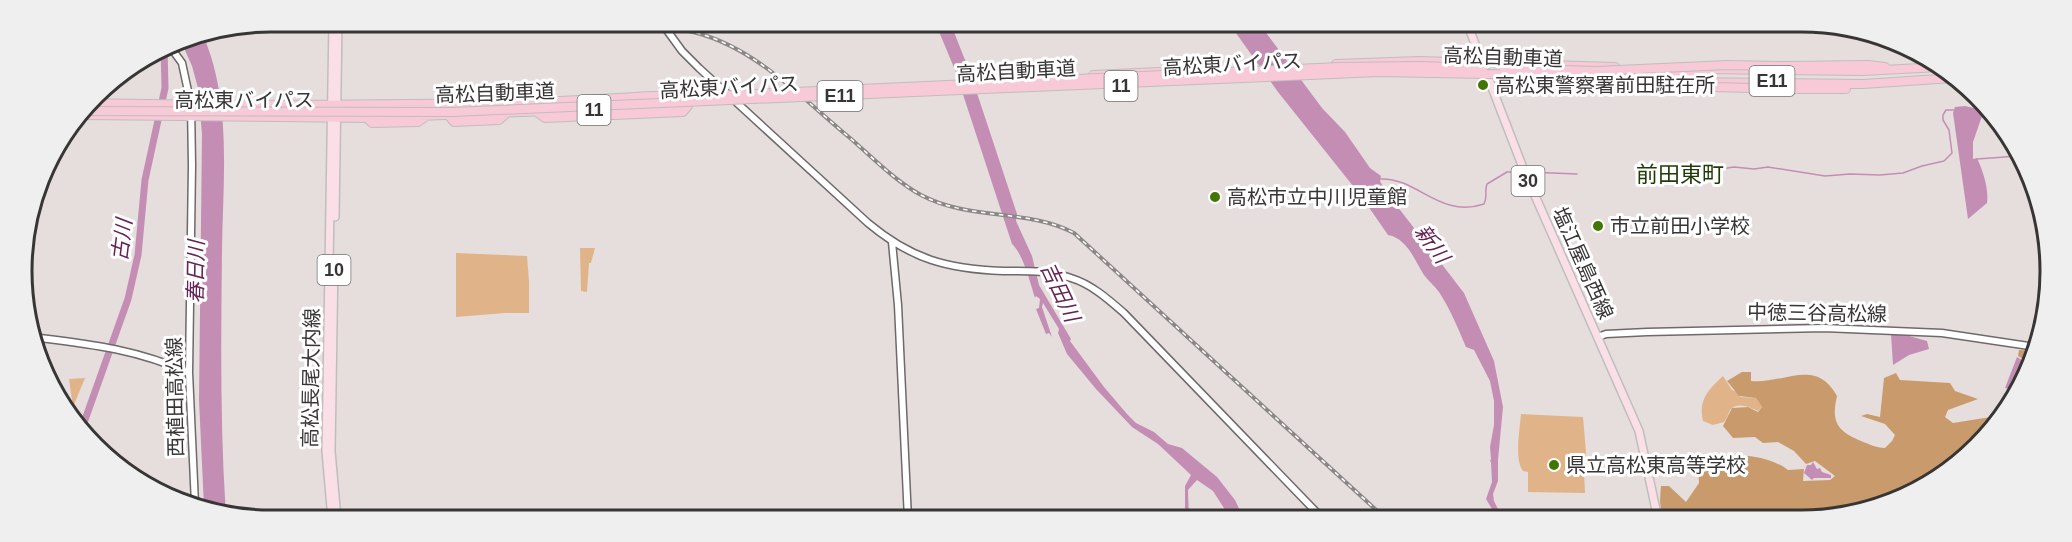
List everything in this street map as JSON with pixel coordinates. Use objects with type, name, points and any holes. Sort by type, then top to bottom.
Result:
[{"type":"highway","name":"高松東バイパス","points":[[99,105],[531,102],[1419,61],[1772,72],[1928,68]]},
{"type":"highway","points":[[1595,74],[1727,65],[1868,65],[1911,69]]},
{"type":"highway","name":"高松自動車道","points":[[99,105],[310,109],[530,105],[1378,66],[1784,81],[1863,80],[1938,75]]},
{"type":"highway","name":"高松自動車道","points":[[93,111],[453,112],[1349,73],[1772,76],[1852,75],[1929,69]]},
{"type":"highway","name":"高松東バイパス","points":[[89,115],[367,118],[538,112],[614,112],[738,103],[1384,74],[1772,84],[1863,84],[1944,79]]},
{"type":"highway","points":[[1595,74],[1712,87],[1788,89],[1851,88],[1904,81]]},
{"type":"highway","points":[[319,117],[331,128]]},
{"type":"main road","name":"高松長尾大内線","points":[[333,32],[331,451],[336,510]]},
{"type":"main road","name":"高松長尾大内線","points":[[334,105],[337,32]]},
{"type":"main road","name":"塩江屋島西線","points":[[1471,32],[1524,173],[1639,431],[1656,510]]},
{"type":"main road","name":"高松長尾大内線","points":[[331,510],[326,451],[331,128],[334,117]]},
{"type":"street","points":[[669,32],[687,56],[868,223],[892,242],[942,264],[977,270],[1040,272],[1072,278],[1088,285],[1124,313],[1314,510]]},
{"type":"street","name":"西植田高松線","points":[[174,52],[182,63],[194,116],[189,373],[195,498]]},
{"type":"street","points":[[892,242],[898,305],[908,510]]},
{"type":"street","name":"中徳三谷高松線","points":[[1598,337],[1606,334],[1670,331],[1835,328],[1942,333],[2029,346]]},
{"type":"street","points":[[41,338],[117,348],[154,358],[189,373]]},
{"type":"shaded area","points":[[939,32],[954,32],[971,75],[1017,214],[1016,221],[1032,256],[1039,285],[1071,339],[1070,341],[1104,387],[1136,423],[1154,432],[1168,444],[1182,448],[1217,477],[1240,510],[1225,510],[1213,491],[1197,480],[1188,490],[1189,510],[1185,510],[1185,486],[1191,475],[1158,444],[1132,427],[1096,389],[1067,354],[1058,333],[1059,329],[1043,303],[1042,307],[1052,337],[1049,333],[1046,334],[1036,309],[1039,308],[1040,299],[1036,296],[1035,298],[1023,261],[1012,244],[955,70]]},
{"type":"shaded area","points":[[1235,32],[1265,32],[1322,108],[1345,132],[1370,168],[1381,176],[1380,181],[1384,189],[1464,293],[1494,361],[1503,407],[1498,481],[1493,494],[1498,510],[1493,510],[1486,499],[1492,482],[1490,447],[1494,425],[1494,401],[1490,381],[1474,350],[1466,347],[1443,298],[1424,275],[1410,251],[1395,237],[1388,235],[1361,196],[1278,92]]},
{"type":"shaded area","points":[[205,41],[218,87],[224,141],[221,383],[226,506],[204,501],[199,400],[202,134],[198,88],[184,48]]},
{"type":"shaded area","points":[[1955,107],[1977,109],[1982,116],[1973,142],[1973,159],[1977,158],[1981,169],[1986,186],[1987,203],[1968,219],[1953,113]]},
{"type":"shaded area","points":[[580,248],[595,248],[591,263],[589,263],[587,292],[581,291]]},
{"type":"shaded area","points":[[456,253],[527,256],[529,313],[456,317]]},
{"type":"shaded area","points":[[1891,334],[1927,341],[1929,349],[1909,355],[1893,365]]},
{"type":"shaded area","points":[[2019,350],[2027,350],[2023,359],[2018,356]]},
{"type":"shaded area","points":[[2017,357],[2023,361],[2009,389],[2005,388]]},
{"type":"shaded area","points":[[1742,372],[1751,372],[1751,381],[1799,375],[1819,378],[1829,384],[1837,396],[1835,413],[1841,429],[1870,445],[1885,448],[1895,435],[1885,424],[1861,416],[1867,414],[1880,417],[1884,378],[1896,373],[1900,380],[1950,383],[1955,391],[1978,399],[1948,410],[1945,417],[1953,423],[1991,417],[1947,461],[1907,486],[1878,498],[1848,506],[1817,510],[1662,510],[1661,486],[1669,486],[1686,502],[1699,483],[1698,467],[1691,464],[1687,456],[1752,456],[1777,463],[1788,470],[1804,469],[1803,481],[1830,480],[1835,476],[1815,461],[1806,464],[1794,451],[1778,442],[1763,443],[1755,437],[1733,438],[1723,426],[1732,408],[1748,407],[1758,412],[1762,407],[1756,398],[1739,396],[1727,381]]},
{"type":"shaded area","points":[[1723,376],[1732,390],[1739,393],[1740,397],[1756,398],[1762,407],[1758,411],[1745,406],[1735,406],[1724,422],[1713,425],[1703,421],[1703,401]]},
{"type":"shaded area","points":[[85,378],[73,406],[73,405],[69,379]]},
{"type":"shaded area","points":[[1521,414],[1583,417],[1587,464],[1584,472],[1585,493],[1528,492],[1528,472],[1523,471],[1519,459]]},
{"type":"shaded area","points":[[1813,462],[1817,469],[1820,468],[1822,472],[1831,475],[1831,478],[1812,480],[1804,473],[1807,465]]},
{"type":"waterway","name":"古川","points":[[84,421],[128,299],[138,255],[145,180],[165,88],[164,56]]},
{"type":"waterway","points":[[1638,175],[1664,170],[1714,170],[1734,167],[1754,169],[1768,167],[1825,176],[1903,173],[1944,161],[1952,153],[1949,130],[1943,120],[1943,115],[1946,110],[1954,110]]},
{"type":"waterway","points":[[1977,159],[2011,157]]},
{"type":"waterway","points":[[1380,179],[1406,184],[1454,206],[1468,207],[1484,204],[1487,184],[1507,172],[1518,172]]},
{"type":"waterway","points":[[1528,172],[1577,174]]},
{"type":"railway","points":[[692,32],[719,41],[760,63],[797,92],[893,176],[921,195],[959,208],[1037,220],[1074,233],[1376,510]]},
{"type":"place","name":"高松東警察署前田駐在所","points":[[1483,85]]},
{"type":"place","name":"高松市立中川児童館","points":[[1215,197]]},
{"type":"place","name":"市立前田小学校","points":[[1598,226]]},
{"type":"place","name":"県立高松東高等学校","points":[[1554,465]]},
{"type":"district","name":"前田東町","points":[[1680,174]]},
{"type":"water label","name":"新川","points":[[1432,244]]},
{"type":"water label","name":"春日川","points":[[196,272]]},
{"type":"water label","name":"吉田川","points":[[1060,292]]}]
